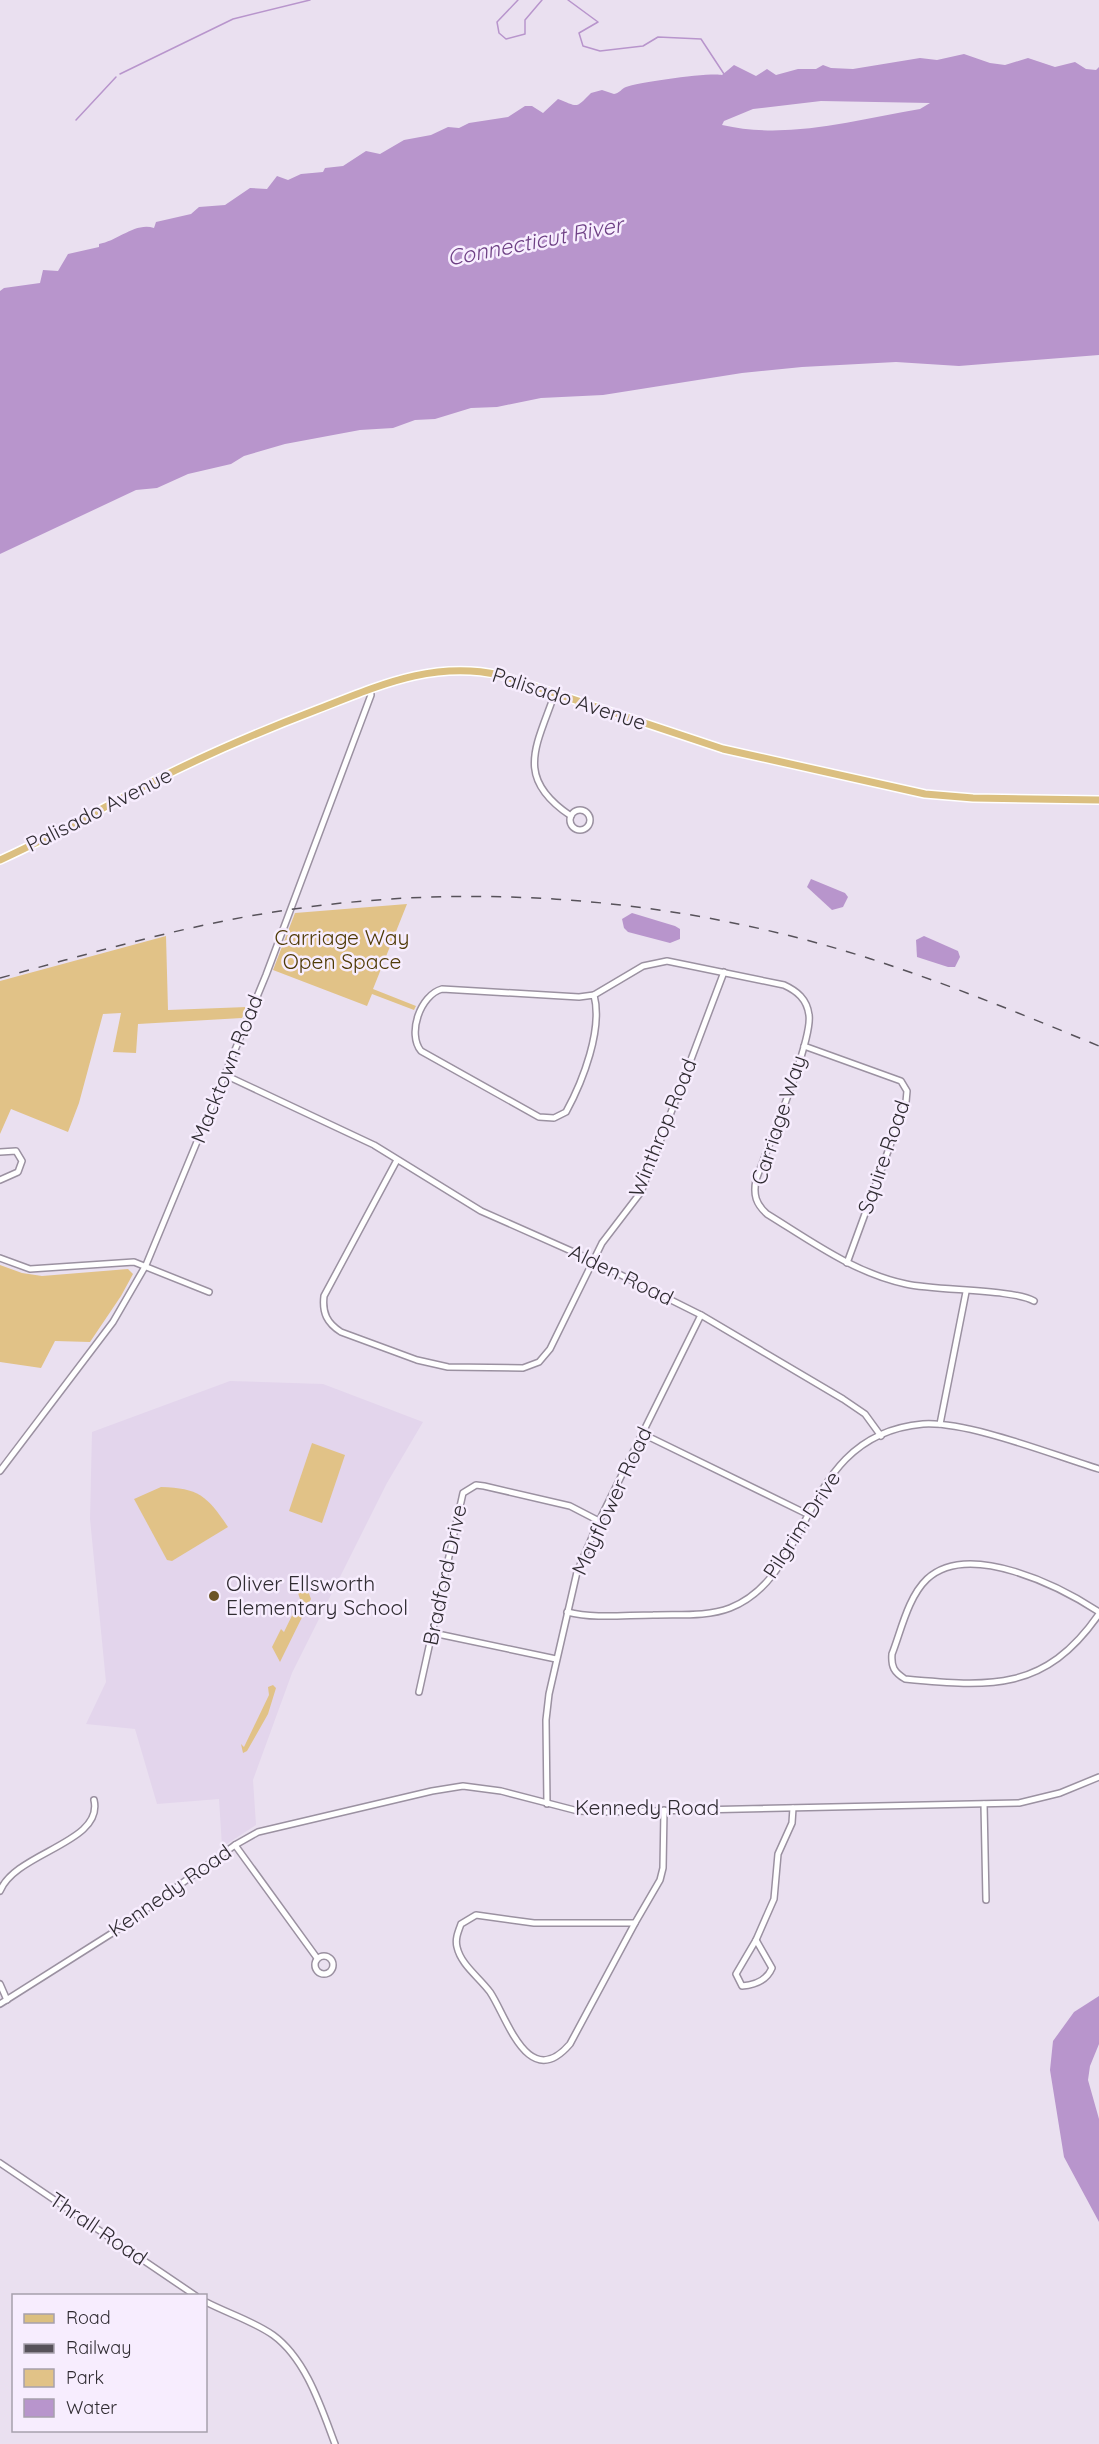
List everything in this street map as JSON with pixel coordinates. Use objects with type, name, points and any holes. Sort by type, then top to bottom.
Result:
[{"type":"main road","name":"Palisado Avenue","points":[[0,860],[195,761],[269,728],[410,675],[467,670],[500,675],[713,746],[925,794],[973,798],[1099,800]]},
{"type":"street","name":"Macktown Road","points":[[0,1471],[113,1322],[146,1266],[225,1075],[371,695],[370,689]]},
{"type":"street","points":[[555,693],[536,748],[534,768],[538,783],[546,796],[571,816]]},
{"type":"street","name":"Carriage Way","points":[[594,995],[598,1018],[596,1035],[566,1112],[554,1118],[539,1117],[454,1071],[421,1051],[415,1043],[415,1029],[424,1003],[436,991],[579,998],[594,995],[636,969],[667,961],[784,985],[798,993],[809,1012],[809,1032],[756,1180],[756,1199],[766,1214],[847,1263],[900,1283],[966,1292],[1019,1295],[1034,1301]]},
{"type":"street","name":"Winthrop Road","points":[[397,1160],[324,1296],[325,1316],[330,1325],[341,1332],[437,1366],[515,1368],[531,1366],[544,1358],[550,1349],[610,1230],[635,1202],[651,1169],[724,972]]},
{"type":"street","name":"Squire Road","points":[[804,1046],[901,1081],[908,1095],[847,1263]]},
{"type":"street","name":"Alden Road","points":[[225,1075],[349,1132],[482,1211],[593,1261],[701,1315],[843,1399],[865,1414],[881,1436]]},
{"type":"street","points":[[0,1152],[16,1151],[22,1161],[18,1173],[0,1180]]},
{"type":"street","points":[[0,1258],[30,1269],[134,1262],[209,1292]]},
{"type":"street","points":[[940,1424],[966,1292]]},
{"type":"street","name":"Mayflower Road","points":[[548,1804],[546,1720],[556,1659],[577,1572],[599,1521],[701,1315]]},
{"type":"street","name":"Pilgrim Drive","points":[[567,1612],[593,1616],[689,1614],[731,1608],[755,1593],[770,1579],[807,1514],[841,1463],[862,1446],[905,1427],[940,1424],[972,1430],[1099,1469]]},
{"type":"street","points":[[643,1434],[807,1514]]},
{"type":"street","name":"Bradford Drive","points":[[419,1692],[463,1493],[476,1485],[484,1486],[558,1502],[599,1521]]},
{"type":"street","points":[[979,1565],[1029,1576],[1078,1598],[1099,1613],[1075,1644],[1049,1665],[1028,1676],[1004,1682],[972,1684],[905,1679],[895,1673],[891,1663],[892,1654],[919,1589],[931,1576],[948,1568],[979,1565]]},
{"type":"street","points":[[433,1633],[556,1659]]},
{"type":"street","name":"Kennedy Road","points":[[0,2004],[117,1930],[247,1837],[272,1828],[449,1788],[463,1786],[493,1789],[587,1812],[1018,1803],[1048,1797],[1099,1777]]},
{"type":"street","points":[[0,1891],[10,1873],[84,1830],[94,1815],[94,1800]]},
{"type":"street","points":[[984,1804],[986,1900]]},
{"type":"street","points":[[756,1940],[772,1968],[769,1974],[754,1985],[742,1986],[736,1974],[756,1940],[774,1899],[778,1854],[792,1822],[793,1808]]},
{"type":"street","points":[[635,1923],[534,1923],[476,1915],[461,1924],[456,1944],[459,1955],[495,2000],[517,2044],[530,2056],[548,2059],[559,2054],[570,2044],[660,1880],[664,1810]]},
{"type":"street","points":[[235,1845],[317,1958]]},
{"type":"street","points":[[0,1984],[7,2000]]},
{"type":"street","name":"Thrall Road","points":[[0,2163],[194,2294]]},
{"type":"street","points":[[207,2302],[271,2333],[286,2347],[312,2388],[335,2444]]},
{"type":"shaded area","name":"Oliver Ellsworth Elementary School","points":[[230,1381],[323,1384],[423,1422],[387,1483],[292,1673],[253,1780],[256,1825],[222,1847],[219,1799],[157,1804],[135,1729],[86,1724],[106,1682],[90,1519],[92,1432]]},
{"type":"green space","name":"Carriage Way Open Space","points":[[407,904],[373,989],[416,1006],[414,1010],[372,994],[367,1006],[273,970],[295,913]]},
{"type":"green space","points":[[166,936],[168,1010],[247,1007],[242,1018],[138,1024],[136,1053],[113,1052],[121,1013],[103,1014],[79,1103],[68,1132],[11,1109],[0,1134],[0,981]]},
{"type":"green space","points":[[0,1265],[22,1273],[42,1276],[128,1269],[133,1274],[90,1342],[55,1341],[41,1368],[0,1362]]},
{"type":"green space","points":[[312,1443],[345,1455],[322,1523],[289,1511]]},
{"type":"green space","points":[[161,1487],[185,1489],[201,1496],[208,1501],[228,1527],[172,1561],[167,1560],[134,1499]]},
{"type":"green space","points":[[303,1590],[308,1591],[311,1599],[280,1662],[272,1647],[281,1629],[284,1632],[300,1599],[298,1593]]},
{"type":"green space","points":[[273,1685],[276,1688],[268,1714],[247,1751],[243,1753],[241,1744],[244,1747],[269,1695],[268,1687]]},
{"type":"water","name":"Connecticut River","points":[[964,54],[990,63],[1005,65],[1028,58],[1055,67],[1075,62],[1086,69],[1096,70],[1099,67],[1099,355],[959,366],[896,362],[802,367],[742,373],[603,395],[541,398],[497,407],[471,408],[435,419],[415,420],[393,428],[360,430],[285,444],[244,456],[231,464],[188,474],[157,488],[136,490],[0,554],[0,291],[4,288],[40,283],[43,270],[58,271],[68,254],[99,247],[99,244],[133,230],[154,228],[156,222],[191,214],[199,207],[225,205],[250,188],[267,189],[277,176],[288,180],[301,174],[323,172],[325,168],[343,166],[366,151],[380,154],[404,140],[431,135],[448,127],[459,128],[469,123],[508,117],[525,106],[532,106],[543,113],[558,99],[576,105],[591,93],[602,90],[614,94],[626,87],[645,83],[690,76],[722,75],[734,65],[756,76],[767,69],[776,75],[798,69],[816,69],[823,65],[831,68],[853,69],[920,58],[937,60]],"holes":[[[821,101],[930,103],[920,109],[821,127],[772,130],[722,125],[724,121],[753,109]]]},
{"type":"water","points":[[811,879],[845,893],[848,897],[843,907],[832,910],[807,887]]},
{"type":"water","points":[[632,913],[675,926],[680,929],[680,939],[670,943],[628,932],[624,928],[622,919]]},
{"type":"water","points":[[924,936],[958,951],[960,957],[955,967],[917,957],[916,940]]},
{"type":"water","points":[[1099,1996],[1099,2044],[1090,2066],[1088,2080],[1099,2119],[1099,2222],[1064,2157],[1050,2070],[1053,2041],[1074,2012]]},
{"type":"waterway","points":[[120,74],[233,19],[310,0]]},
{"type":"waterway","points":[[518,0],[497,22],[499,33],[506,39],[525,34],[525,20],[542,0]]},
{"type":"waterway","points":[[568,0],[598,22],[579,33],[583,46],[600,51],[643,46],[658,37],[701,39],[724,74]]},
{"type":"waterway","points":[[76,120],[116,77]]},
{"type":"railway","points":[[0,978],[179,931],[287,910],[360,901],[434,897],[508,897],[582,901],[656,909],[800,938],[929,979],[1099,1046]]},
{"type":"place","name":"Oliver Ellsworth Elementary School","points":[[214,1596]]}]
